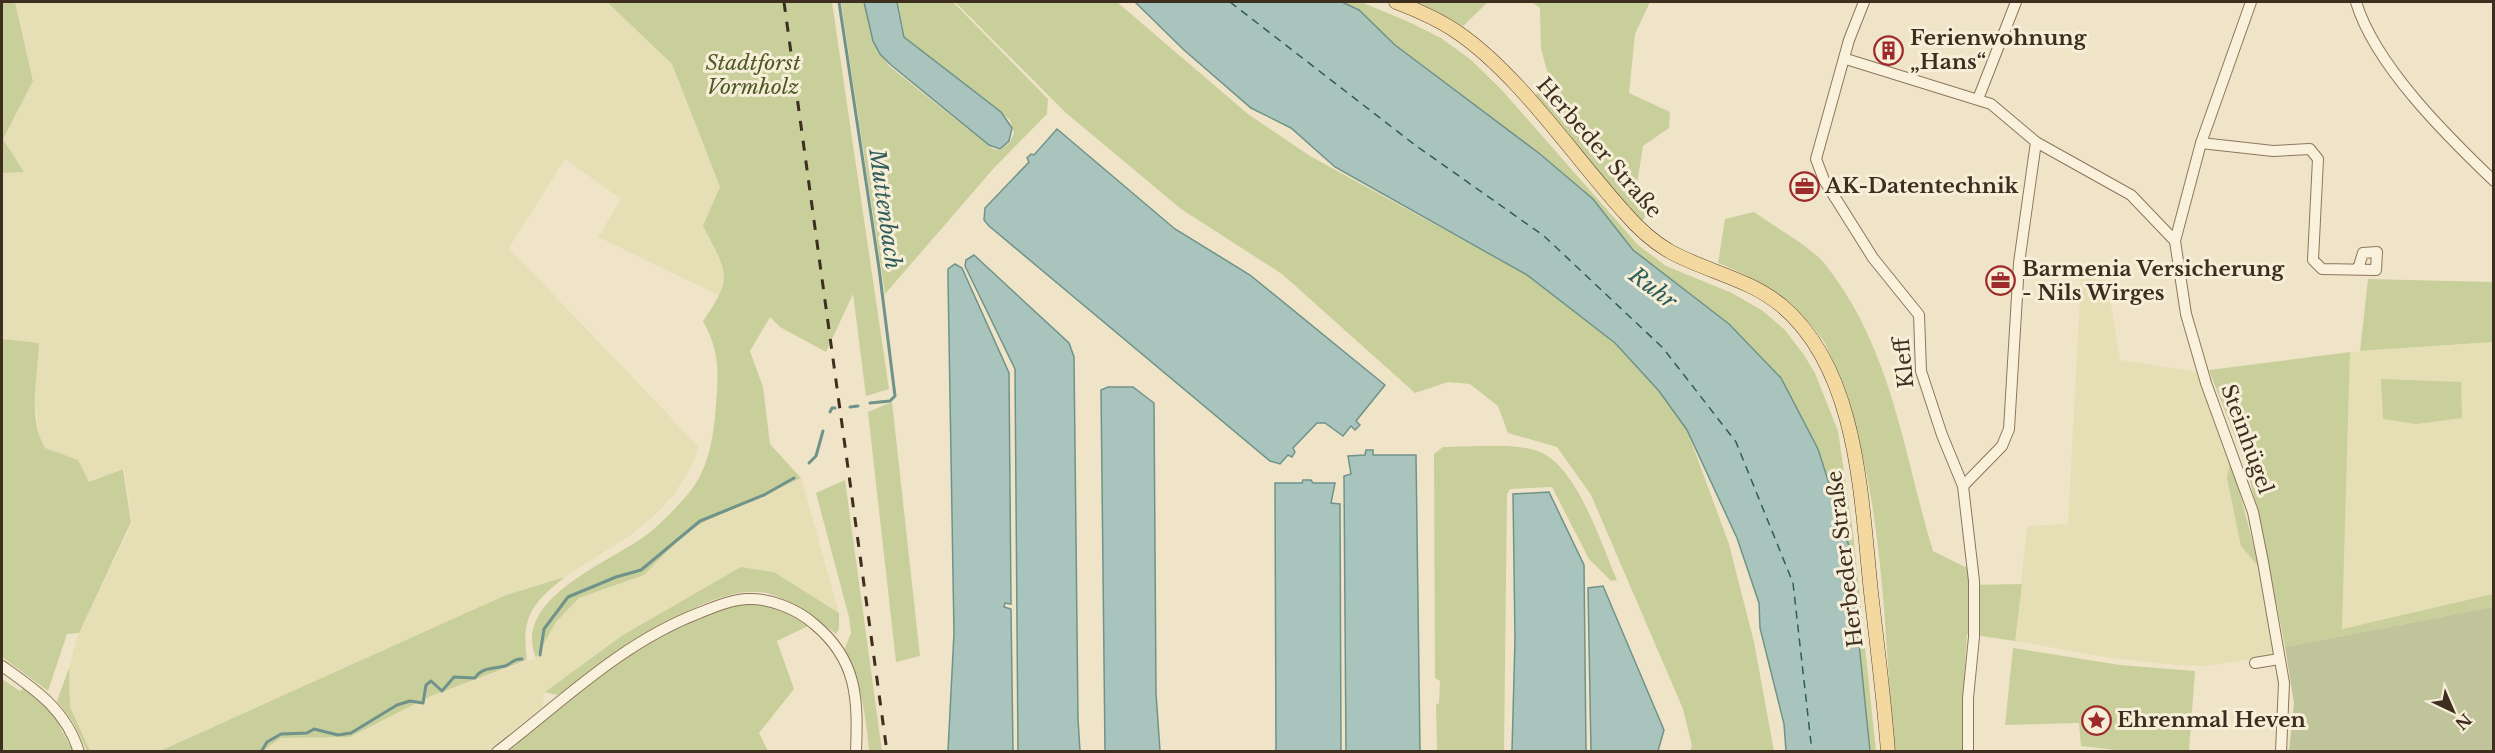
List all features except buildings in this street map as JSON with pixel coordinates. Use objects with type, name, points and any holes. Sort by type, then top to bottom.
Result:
[{"type":"main road","name":"Herbeder Straße","points":[[1396,2],[1456,31],[1490,59],[1625,213],[1655,243],[1671,252],[1753,286],[1782,306],[1808,333],[1838,392],[1858,473],[1888,752]]},
{"type":"street","name":"Kleff","points":[[1864,2],[1849,40],[1846,59],[1817,152],[1818,166],[1873,258],[1919,315],[1921,371],[1934,416],[1963,486],[1974,580],[1974,637],[1968,698],[1968,752]]},
{"type":"street","points":[[1978,99],[2016,2]]},
{"type":"street","name":"Steinhügel","points":[[2251,2],[2201,143],[2175,241],[2190,325],[2206,383],[2253,512],[2284,683],[2281,752]]},
{"type":"street","points":[[2356,2],[2369,35],[2386,62],[2439,125],[2493,181]]},
{"type":"street","points":[[1846,59],[1991,104],[2036,142],[2132,195],[2175,241]]},
{"type":"street","points":[[1963,486],[2002,446],[2009,429],[2019,263],[2036,142]]},
{"type":"street","points":[[2201,143],[2273,151],[2310,149],[2314,151],[2318,159],[2313,260],[2322,269],[2358,269]]},
{"type":"street","points":[[497,752],[601,669],[648,636],[718,605],[748,599],[771,602],[798,614],[817,626],[838,649],[856,691],[856,752]]},
{"type":"street","points":[[2255,663],[2279,659]]},
{"type":"street","points":[[2,666],[50,702],[69,726],[79,752]]},
{"type":"shaded area","points":[[15,2],[607,2],[672,64],[720,188],[704,226],[725,270],[720,296],[598,237],[621,199],[565,159],[509,248],[698,446],[694,462],[675,493],[658,512],[631,535],[565,577],[506,595],[160,751],[90,751],[70,707],[69,668],[77,637],[132,523],[124,468],[89,482],[56,453],[45,449],[40,440],[34,396],[38,343],[2,339],[2,173],[24,172],[3,139],[33,81]]},
{"type":"shaded area","points":[[2081,277],[2107,281],[2120,360],[2198,372],[2231,459],[2259,567],[2274,655],[2207,666],[2177,665],[2111,658],[2015,641],[2027,526],[2068,524]]},
{"type":"shaded area","points":[[2493,342],[2493,594],[2342,629],[2350,352]]},
{"type":"shaded area","points":[[801,478],[839,613],[774,572],[741,567],[545,692],[542,707],[488,751],[263,752],[281,738],[351,737],[431,696],[536,658],[556,622],[579,598],[644,575],[684,534],[706,521]]},
{"type":"green space","points":[[2,2],[15,2],[33,81],[3,139],[24,172],[2,173]]},
{"type":"green space","name":"Stadtforst Vormholz","points":[[607,2],[832,2],[889,389],[866,396],[853,294],[826,352],[780,327],[770,317],[750,351],[763,387],[770,444],[801,478],[706,521],[684,534],[644,575],[579,598],[556,622],[536,658],[532,637],[538,618],[550,600],[589,570],[651,532],[695,485],[706,463],[715,416],[717,361],[703,321],[720,294],[724,274],[722,264],[703,226],[720,187],[672,64]]},
{"type":"green space","points":[[841,2],[864,2],[873,41],[889,66],[993,149],[1000,150],[1010,142],[1014,133],[1010,120],[905,37],[898,2],[953,2],[1048,99],[1047,114],[994,168],[885,294]]},
{"type":"green space","points":[[955,2],[1117,2],[1248,114],[1310,156],[1527,275],[1615,343],[1659,391],[1687,430],[1729,544],[1754,642],[1774,751],[1690,751],[1692,746],[1683,709],[1591,495],[1557,447],[1508,433],[1498,406],[1470,384],[1448,382],[1415,393],[1282,274],[1181,209],[1065,112]]},
{"type":"green space","points":[[1342,2],[1361,2],[1409,22],[1441,38],[1470,59],[1500,88],[1638,245],[1666,266],[1732,293],[1763,311],[1785,330],[1804,355],[1815,373],[1838,431],[1853,532],[1876,751],[1870,751],[1849,546],[1818,449],[1781,378],[1729,324],[1633,250],[1593,199],[1540,154],[1395,45],[1359,10]]},
{"type":"green space","points":[[1414,2],[1488,2],[1463,26]]},
{"type":"green space","points":[[1532,2],[1650,2],[1635,34],[1629,93],[1670,112],[1669,128],[1643,146],[1637,184],[1652,209],[1641,222],[1534,96],[1550,81],[1541,49],[1540,8]]},
{"type":"green space","points":[[1754,212],[1801,243],[1824,263],[1847,295],[1866,330],[1893,401],[1933,551],[1967,568],[1970,585],[2022,584],[2015,641],[1967,634],[1963,697],[1963,751],[1894,751],[1880,562],[1874,514],[1854,422],[1839,378],[1823,340],[1801,315],[1763,285],[1718,263],[1725,219]]},
{"type":"green space","points":[[2368,279],[2493,282],[2493,342],[2360,351]]},
{"type":"green space","points":[[2,339],[39,343],[35,410],[36,423],[45,448],[78,460],[89,482],[123,469],[131,522],[79,633],[67,634],[48,691],[2,657]]},
{"type":"green space","points":[[2350,352],[2342,629],[2493,594],[2493,607],[2285,647],[2258,511],[2244,460],[2209,370]]},
{"type":"green space","points":[[2381,379],[2461,382],[2462,418],[2416,424],[2383,419]]},
{"type":"green space","points":[[892,402],[920,656],[896,662],[868,412]]},
{"type":"green space","points":[[1443,447],[1518,447],[1540,452],[1554,461],[1566,474],[1587,508],[1617,580],[1611,581],[1589,559],[1552,487],[1510,489],[1507,494],[1504,751],[1437,751],[1436,705],[1439,703],[1440,681],[1435,678],[1434,454]]},
{"type":"green space","points":[[2231,459],[2259,567],[2241,546],[2227,478]]},
{"type":"green space","points":[[845,480],[882,751],[869,751],[862,699],[855,674],[844,650],[851,633],[849,617],[816,493]]},
{"type":"green space","points":[[741,567],[774,572],[839,613],[839,629],[836,634],[806,612],[773,595],[748,592],[721,597],[662,626],[557,695],[545,692],[623,635]]},
{"type":"green space","points":[[565,577],[544,595],[531,612],[526,633],[527,660],[431,696],[350,737],[281,738],[263,751],[160,751],[506,595]]},
{"type":"green space","points":[[759,603],[779,608],[806,622],[808,626],[777,641],[794,689],[759,733],[768,751],[503,752],[590,681],[655,637],[689,620],[723,608]]},
{"type":"green space","points":[[2493,607],[2493,751],[2289,751],[2294,703],[2285,647]]},
{"type":"green space","points":[[2013,648],[2120,665],[2195,671],[2189,751],[2133,752],[2081,746],[2079,723],[2005,725]]},
{"type":"green space","points":[[69,668],[70,707],[90,751],[87,751],[73,722],[57,701]]},
{"type":"green space","points":[[2,679],[20,691],[24,688],[52,712],[73,751],[2,751]]},
{"type":"water","points":[[864,2],[897,2],[904,37],[1001,112],[1012,128],[1009,141],[1000,149],[989,145],[891,65],[880,54],[873,41]]},
{"type":"water","name":"Ruhr","points":[[1135,2],[1342,2],[1359,10],[1395,45],[1540,154],[1593,199],[1633,250],[1729,324],[1781,378],[1818,449],[1849,546],[1870,751],[1786,751],[1784,724],[1760,628],[1759,603],[1737,538],[1687,430],[1659,391],[1615,343],[1527,275],[1335,167],[1291,128],[1251,108],[1184,50]]},
{"type":"water","points":[[1057,129],[1175,229],[1250,275],[1385,385],[1356,421],[1360,425],[1355,430],[1351,426],[1343,436],[1325,423],[1317,423],[1293,448],[1295,452],[1292,457],[1288,455],[1280,464],[1270,461],[989,226],[984,220],[985,208],[1029,162],[1027,158],[1031,154],[1034,155]]},
{"type":"water","points":[[974,255],[1069,343],[1074,357],[1080,751],[1018,751],[1015,369],[965,266],[966,260]]},
{"type":"water","points":[[955,264],[962,268],[1009,373],[1011,604],[1005,603],[1004,607],[1011,609],[1013,751],[948,751],[954,633],[948,269]]},
{"type":"water","points":[[1108,387],[1133,387],[1154,403],[1156,693],[1160,751],[1105,751],[1101,390]]},
{"type":"water","points":[[1366,450],[1373,450],[1373,455],[1416,455],[1420,751],[1346,751],[1344,476],[1351,474],[1348,456],[1365,455]]},
{"type":"water","points":[[1303,480],[1311,480],[1313,483],[1335,483],[1331,503],[1340,504],[1341,751],[1276,751],[1275,483],[1302,483]]},
{"type":"water","points":[[1549,492],[1584,565],[1586,751],[1512,751],[1515,639],[1513,494]]},
{"type":"water","points":[[1603,586],[1664,730],[1658,751],[1591,751],[1588,588]]},
{"type":"waterway","name":"Muttenbach","points":[[839,2],[879,268],[895,396],[890,401],[870,403]]},
{"type":"waterway","name":"Muttenbach","points":[[850,407],[858,406]]},
{"type":"waterway","name":"Muttenbach","points":[[830,412],[832,408],[835,408]]},
{"type":"waterway","name":"Muttenbach","points":[[809,463],[816,456],[823,431]]},
{"type":"waterway","name":"Muttenbach","points":[[540,655],[544,629],[568,597],[616,577],[641,570],[700,521],[764,495],[794,478]]},
{"type":"waterway","name":"Muttenbach","points":[[261,752],[267,742],[281,734],[307,733],[314,729],[338,735],[351,733],[397,705],[410,701],[423,703],[426,685],[431,681],[442,691],[454,677],[475,678],[484,670],[505,666],[517,659],[522,659]]},
{"type":"ferry route","points":[[1230,2],[1415,145],[1544,236],[1663,348],[1736,442],[1793,583],[1812,752]]},
{"type":"railway","points":[[784,2],[887,752]]},
{"type":"place","name":"Ferienwohnung „Hans“","points":[[1889,50]]},
{"type":"place","name":"AK-Datentechnik","points":[[1804,186]]},
{"type":"place","name":"Barmenia Versicherung - Nils Wirges","points":[[2001,281]]},
{"type":"place","name":"Ehrenmal Heven","points":[[2096,720]]}]
